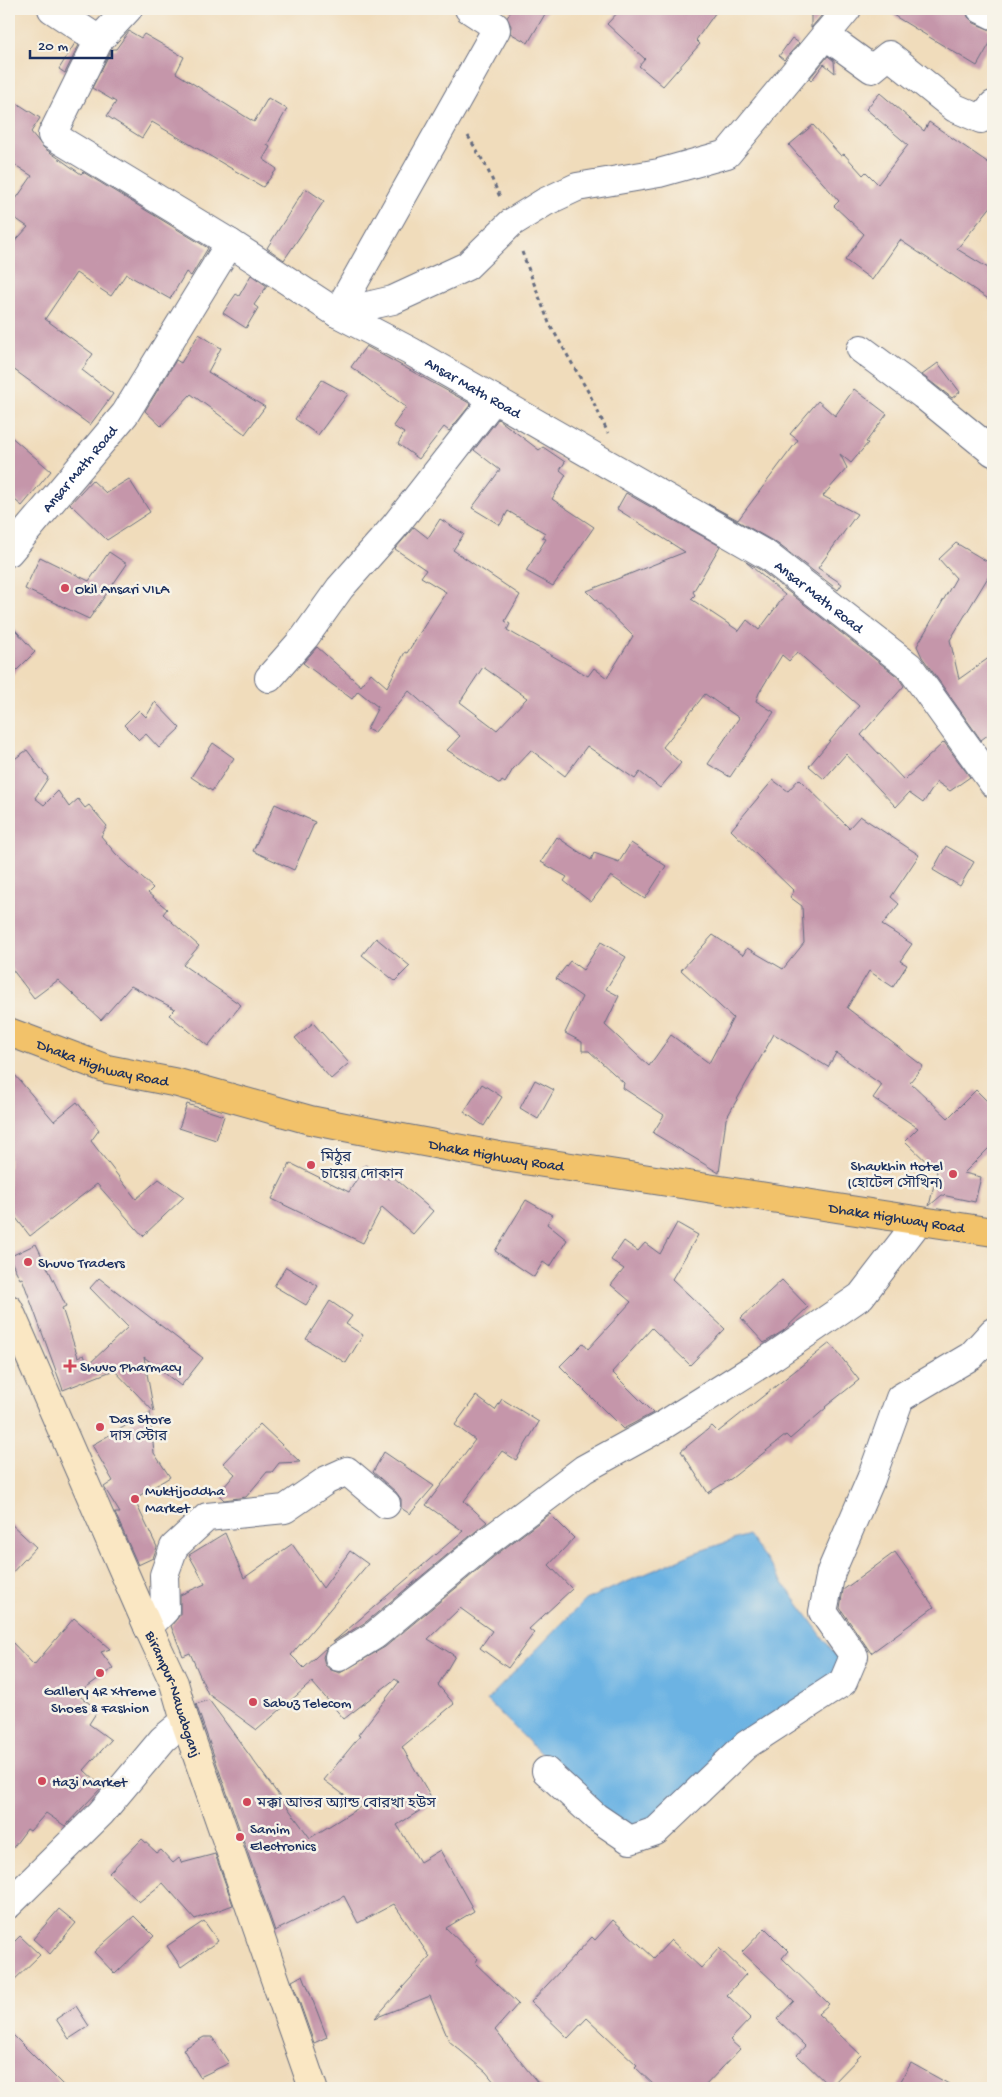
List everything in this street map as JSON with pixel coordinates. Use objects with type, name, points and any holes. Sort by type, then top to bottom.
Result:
[{"type":"main road","name":"Dhaka Highway Road","points":[[9,1032],[107,1069],[178,1084],[310,1120],[499,1156],[724,1192],[773,1197],[918,1222],[993,1232]]},
{"type":"main road","name":"Birampur-Nawabganj","points":[[9,1309],[148,1628],[174,1683],[185,1721],[313,2088]]},
{"type":"street","points":[[52,9],[99,40]]},
{"type":"street","points":[[128,9],[99,40],[52,135],[230,243]]},
{"type":"street","points":[[338,313],[496,30],[495,26],[469,9]]},
{"type":"street","points":[[338,313],[393,300],[467,266],[511,223],[545,202],[577,187],[659,173],[727,154],[847,9]]},
{"type":"street","points":[[981,9],[993,15]]},
{"type":"street","points":[[825,35],[872,69],[889,55],[955,108],[981,119],[993,105]]},
{"type":"street","name":"Ansar Math Road","points":[[9,552],[125,414],[230,243],[338,313],[494,399],[768,556],[909,666],[993,783]]},
{"type":"street","points":[[861,349],[923,395],[993,452]]},
{"type":"street","points":[[268,678],[305,637],[340,588],[394,527],[494,399]]},
{"type":"street","points":[[339,1657],[375,1636],[487,1542],[584,1470],[662,1426],[775,1355],[861,1296],[918,1222]]},
{"type":"street","points":[[546,1771],[596,1817],[630,1840],[656,1831],[746,1745],[843,1682],[854,1656],[823,1612],[830,1572],[870,1479],[900,1398],[971,1356],[993,1332]]},
{"type":"street","points":[[148,1628],[165,1610],[164,1575],[174,1547],[207,1518],[285,1509],[327,1480],[347,1472],[386,1504]]},
{"type":"street","points":[[9,1904],[101,1813],[163,1740],[185,1721]]},
{"type":"path","points":[[452,110],[486,166],[511,223],[548,323],[607,428],[616,469]]},
{"type":"water","points":[[748,1535],[843,1665],[641,1833],[590,1803],[487,1700],[585,1600],[694,1553]]},
{"type":"building","points":[[512,9],[548,9],[528,43],[510,33],[511,26],[507,18]]},
{"type":"building","points":[[621,9],[718,9],[696,40],[700,44],[663,86],[639,66],[645,59],[607,24]]},
{"type":"building","points":[[811,9],[827,9],[811,28]]},
{"type":"building","points":[[883,9],[966,9],[968,17],[974,23],[993,31],[993,38],[977,66]]},
{"type":"building","points":[[129,31],[141,38],[144,34],[184,57],[176,73],[254,122],[268,98],[287,109],[267,145],[270,147],[263,159],[277,169],[263,187],[152,122],[142,138],[107,116],[116,102],[92,88],[112,49],[116,49]]},
{"type":"building","points":[[792,38],[799,43],[784,60],[779,56]]},
{"type":"building","points":[[75,43],[79,45],[65,73],[59,69]]},
{"type":"building","points":[[828,56],[834,61],[835,73],[824,64],[811,81],[809,79]]},
{"type":"building","points":[[880,93],[924,131],[929,122],[993,166],[993,204],[957,249],[993,271],[993,302],[900,240],[872,280],[845,260],[864,234],[834,206],[839,201],[789,145],[813,125],[841,156],[844,154],[863,175],[866,172],[878,184],[908,145],[866,109]]},
{"type":"building","points":[[9,98],[40,118],[31,132],[44,148],[81,174],[83,172],[208,248],[191,276],[186,272],[170,299],[126,274],[111,296],[76,273],[45,319],[93,354],[82,370],[113,394],[90,425],[9,366],[9,248],[28,227],[9,214],[9,209],[32,176],[12,163],[9,167]]},
{"type":"building","points":[[305,188],[324,201],[284,260],[267,248]]},
{"type":"building","points":[[251,275],[267,286],[254,305],[258,308],[246,328],[223,313],[236,294],[239,296]]},
{"type":"building","points":[[199,334],[221,348],[208,372],[265,407],[245,434],[191,394],[161,426],[145,411],[176,360],[181,363]]},
{"type":"building","points":[[366,346],[471,404],[449,431],[444,427],[419,459],[398,444],[404,433],[393,426],[406,407],[351,367]]},
{"type":"building","points":[[938,363],[960,392],[952,398],[922,375]]},
{"type":"building","points":[[322,380],[348,394],[318,435],[295,419]]},
{"type":"building","points":[[854,389],[887,414],[866,442],[868,443],[851,463],[840,454],[847,468],[823,496],[857,514],[818,568],[842,584],[838,590],[778,544],[708,504],[738,520],[798,440],[790,434],[818,401],[835,416]]},
{"type":"building","points":[[498,419],[539,450],[543,447],[565,462],[560,470],[566,475],[552,499],[594,527],[553,586],[526,571],[546,539],[542,537],[545,533],[508,511],[500,525],[472,508],[500,470],[474,450]]},
{"type":"building","points":[[9,435],[51,471],[22,506],[9,495]]},
{"type":"building","points":[[129,479],[150,512],[107,540],[70,504],[92,480],[106,493]]},
{"type":"building","points":[[626,493],[720,546],[693,592],[695,595],[691,599],[739,631],[747,620],[759,630],[785,595],[746,562],[759,569],[898,677],[904,686],[861,735],[904,780],[944,742],[970,777],[950,791],[937,782],[923,803],[909,793],[896,807],[846,754],[824,779],[809,766],[859,706],[797,652],[789,661],[782,655],[759,693],[756,701],[774,712],[730,777],[708,764],[739,718],[705,694],[663,747],[681,763],[660,788],[640,772],[635,779],[587,746],[565,776],[531,750],[513,769],[505,783],[502,781],[500,784],[447,750],[460,736],[409,691],[374,733],[367,729],[378,707],[358,691],[352,699],[303,663],[317,647],[361,686],[371,673],[387,687],[405,652],[407,653],[446,592],[421,577],[426,570],[395,549],[414,527],[428,538],[440,519],[464,534],[453,550],[520,595],[505,621],[510,624],[507,630],[588,676],[594,668],[607,678],[633,636],[587,591],[685,552],[617,509]],"holes":[[[483,667],[527,698],[497,730],[460,702]]]},
{"type":"building","points":[[956,543],[993,565],[993,569],[950,640],[959,679],[993,655],[993,731],[981,740],[922,657],[917,646],[956,578],[939,559]]},
{"type":"building","name":"Okil Ansari VILA","points":[[109,552],[127,564],[89,619],[25,589],[40,557],[89,581]]},
{"type":"building","points":[[9,623],[35,652],[9,678]]},
{"type":"building","points":[[155,702],[180,728],[159,748],[146,734],[139,740],[124,725],[139,710],[146,717]]},
{"type":"building","points":[[213,743],[234,758],[212,791],[191,777]]},
{"type":"building","points":[[27,750],[48,778],[35,798],[44,805],[58,791],[69,807],[78,799],[85,808],[89,805],[107,826],[101,836],[116,854],[153,888],[148,893],[167,909],[163,914],[199,946],[183,965],[241,1005],[208,1046],[169,1015],[175,1009],[131,986],[101,1020],[58,980],[34,998],[9,965],[9,763]]},
{"type":"building","points":[[799,779],[849,828],[860,816],[919,855],[891,897],[899,904],[882,925],[912,944],[900,961],[907,965],[893,987],[869,971],[847,1008],[923,1066],[910,1082],[948,1118],[976,1090],[993,1107],[993,1144],[964,1173],[981,1177],[975,1202],[942,1195],[929,1206],[937,1172],[905,1141],[918,1128],[873,1098],[882,1085],[836,1053],[828,1067],[774,1034],[726,1119],[719,1173],[653,1133],[664,1115],[623,1088],[624,1083],[589,1051],[582,1051],[582,1042],[565,1033],[582,997],[556,979],[570,961],[583,970],[601,942],[626,957],[606,989],[619,996],[605,1025],[649,1066],[671,1035],[709,1063],[733,1018],[681,970],[713,935],[743,955],[747,948],[783,969],[804,943],[802,906],[790,897],[794,891],[731,830],[773,780],[788,791]]},
{"type":"building","points":[[275,804],[315,822],[294,870],[253,851]]},
{"type":"building","points":[[557,837],[591,860],[594,853],[619,862],[631,843],[666,866],[645,899],[611,876],[591,902],[564,881],[567,877],[541,862]]},
{"type":"building","points":[[946,846],[974,862],[960,886],[933,870]]},
{"type":"building","points":[[376,938],[410,966],[395,981],[362,955]]},
{"type":"building","points":[[313,1023],[349,1063],[331,1079],[295,1038]]},
{"type":"building","points":[[9,1068],[54,1121],[77,1102],[99,1130],[91,1141],[136,1199],[159,1179],[184,1197],[143,1236],[97,1184],[30,1236],[9,1209]]},
{"type":"building","points":[[535,1080],[554,1090],[538,1119],[520,1108]]},
{"type":"building","points":[[482,1084],[502,1097],[484,1126],[464,1112]]},
{"type":"building","points":[[187,1104],[224,1116],[216,1140],[179,1128]]},
{"type":"building","points":[[290,1163],[349,1192],[365,1165],[389,1179],[392,1176],[433,1211],[413,1234],[382,1207],[363,1243],[272,1199]]},
{"type":"building","points":[[526,1200],[552,1215],[547,1224],[567,1240],[550,1267],[543,1262],[534,1277],[495,1251]]},
{"type":"building","points":[[677,1223],[698,1235],[672,1279],[725,1329],[690,1365],[652,1328],[612,1372],[653,1413],[623,1429],[560,1366],[583,1343],[588,1349],[631,1302],[611,1285],[624,1269],[611,1260],[624,1241],[638,1251],[645,1243],[660,1254]]},
{"type":"building","points":[[36,1244],[66,1306],[62,1308],[78,1357],[84,1355],[88,1365],[128,1327],[90,1288],[99,1278],[203,1358],[181,1386],[144,1357],[154,1412],[114,1370],[63,1390],[22,1278],[20,1279],[9,1257]]},
{"type":"building","points":[[286,1267],[318,1286],[306,1305],[274,1286]]},
{"type":"building","points":[[782,1280],[808,1307],[783,1331],[764,1343],[741,1318]]},
{"type":"building","points":[[330,1301],[352,1316],[346,1324],[363,1335],[346,1363],[306,1339]]},
{"type":"building","points":[[830,1343],[859,1380],[825,1407],[790,1439],[786,1435],[732,1478],[708,1493],[681,1451],[712,1426],[718,1432]]},
{"type":"building","points":[[476,1396],[495,1410],[502,1399],[539,1422],[516,1460],[502,1451],[464,1501],[487,1522],[366,1622],[333,1642],[463,1531],[426,1505],[475,1440],[455,1425]]},
{"type":"building","points":[[150,1412],[154,1453],[170,1477],[134,1499],[157,1547],[153,1558],[138,1565],[115,1513],[120,1513],[104,1487],[113,1481],[92,1445]]},
{"type":"building","points":[[260,1424],[300,1462],[279,1463],[272,1472],[267,1472],[246,1497],[224,1500],[218,1494],[235,1474],[223,1463]]},
{"type":"building","points":[[384,1452],[434,1486],[410,1514],[401,1508],[401,1499],[396,1492],[373,1472]]},
{"type":"building","points":[[550,1514],[574,1538],[549,1565],[572,1589],[529,1629],[534,1633],[508,1668],[480,1648],[492,1631],[460,1608],[428,1639],[455,1656],[438,1685],[454,1704],[402,1747],[434,1802],[397,1825],[420,1862],[440,1850],[474,1911],[446,1928],[478,1959],[475,1963],[518,2004],[495,2030],[542,2088],[499,2088],[486,2072],[449,2041],[430,1996],[375,2018],[430,1957],[394,1904],[358,1923],[344,1896],[275,1931],[196,1704],[209,1700],[310,1838],[360,1807],[324,1780],[360,1736],[358,1735],[399,1682],[395,1679],[344,1719],[312,1682],[257,1730],[208,1694],[190,1653],[183,1656],[171,1626],[180,1615],[180,1595],[205,1584],[189,1555],[225,1533],[244,1578],[292,1544],[323,1588],[350,1551],[368,1564],[291,1655],[304,1668],[327,1647],[323,1657],[325,1665],[331,1670],[340,1673],[385,1647],[497,1554]]},
{"type":"building","points":[[9,1522],[36,1547],[9,1576]]},
{"type":"building","points":[[895,1552],[934,1607],[871,1653],[840,1608],[843,1590]]},
{"type":"building","points":[[74,1618],[110,1649],[101,1652],[113,1668],[77,1694],[98,1710],[89,1724],[111,1740],[84,1770],[102,1787],[65,1826],[46,1813],[30,1831],[27,1829],[9,1853],[9,1639],[34,1665]]},
{"type":"building","points":[[142,1839],[157,1853],[161,1850],[173,1863],[179,1858],[182,1863],[215,1854],[233,1905],[195,1919],[163,1883],[139,1902],[109,1873]]},
{"type":"building","points":[[59,1909],[76,1923],[50,1954],[33,1939]]},
{"type":"building","points":[[134,1916],[154,1936],[115,1974],[94,1952]]},
{"type":"building","points":[[613,1920],[654,1958],[671,1940],[701,1968],[719,1948],[746,1974],[727,1995],[751,2018],[730,2040],[740,2049],[703,2088],[657,2088],[635,2067],[637,2065],[587,2018],[568,2038],[531,2002],[592,1937],[595,1940]]},
{"type":"building","points":[[204,1921],[218,1941],[181,1967],[167,1946]]},
{"type":"building","points":[[765,1928],[788,1951],[782,1958],[829,2004],[818,2014],[861,2055],[830,2087],[797,2055],[805,2046],[777,2019],[794,2001],[742,1952]]},
{"type":"building","points":[[20,1936],[40,1955],[9,1985],[9,1947]]},
{"type":"building","points":[[303,1975],[327,2037],[314,2043],[292,1981]]},
{"type":"building","points":[[76,2006],[89,2026],[69,2039],[56,2019]]},
{"type":"building","points":[[9,2031],[66,2088],[9,2088]]},
{"type":"building","points":[[204,2037],[212,2037],[229,2063],[200,2077],[183,2049]]},
{"type":"building","points":[[911,2063],[956,2088],[897,2088]]},
{"type":"place","name":"Okil Ansari VILA","points":[[65,588]]},
{"type":"place","name":"মিঠুর চায়ের দোকান","points":[[311,1165]]},
{"type":"place","name":"Shaukhin Hotel (হোটেল সৌখিন)","points":[[953,1174]]},
{"type":"place","name":"Shuvo Traders","points":[[28,1262]]},
{"type":"place","name":"Shuvo Pharmacy","points":[[70,1366]]},
{"type":"place","name":"Das Store দাস স্টোর","points":[[100,1427]]},
{"type":"place","name":"Muktijoddha Market","points":[[135,1499]]},
{"type":"place","name":"Gallery 4R Xtreme Shoes & Fashion","points":[[100,1673]]},
{"type":"place","name":"Sabuz Telecom","points":[[253,1702]]},
{"type":"place","name":"Hazi Market","points":[[42,1781]]},
{"type":"place","name":"মক্কা আতর অ্যান্ড বোরখা হউস","points":[[247,1802]]},
{"type":"place","name":"Samim Electronics","points":[[240,1837]]}]
